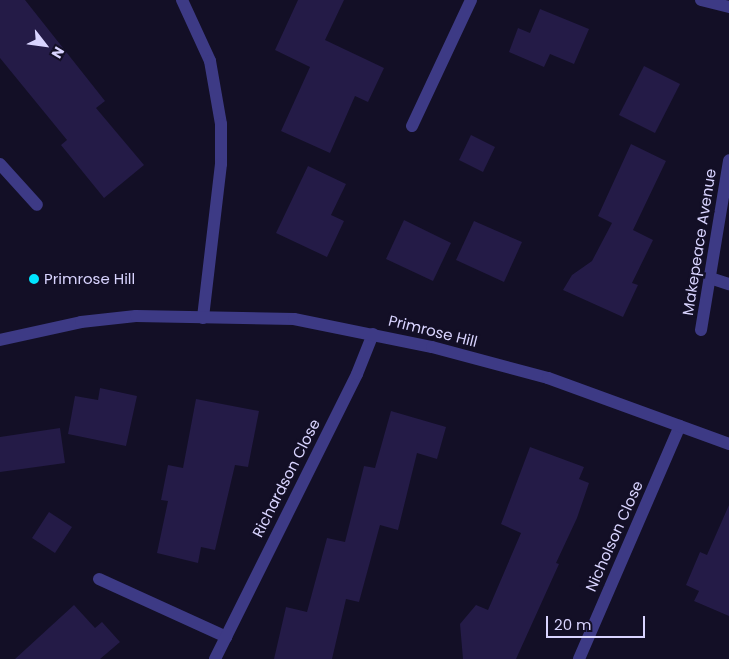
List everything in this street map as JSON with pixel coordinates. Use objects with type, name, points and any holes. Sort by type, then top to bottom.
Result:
[{"type":"street","points":[[182,0],[210,61],[221,124],[221,164],[203,318]]},
{"type":"street","points":[[412,126],[471,0]]},
{"type":"street","points":[[701,0],[729,7]]},
{"type":"street","name":"Makepeace Avenue","points":[[701,330],[729,160]]},
{"type":"street","points":[[0,164],[5,178],[37,205]]},
{"type":"street","points":[[710,278],[729,284]]},
{"type":"street","name":"Primrose Hill","points":[[0,340],[108,319],[159,316],[294,319],[373,334],[548,378],[729,444]]},
{"type":"street","name":"Richardson Close","points":[[215,659],[357,374],[373,334]]},
{"type":"street","name":"Nicholson Close","points":[[579,659],[680,426]]},
{"type":"street","points":[[99,579],[226,636]]},
{"type":"building","points":[[0,0],[25,0],[105,101],[96,108],[144,165],[104,198],[61,145],[67,140],[0,58]]},
{"type":"building","points":[[298,0],[344,0],[325,40],[384,68],[368,102],[355,96],[330,153],[281,131],[310,67],[275,50]]},
{"type":"building","points":[[540,9],[589,29],[574,64],[550,54],[544,67],[509,52],[518,28],[530,33]]},
{"type":"building","points":[[644,66],[680,84],[655,133],[619,115]]},
{"type":"building","points":[[471,135],[495,147],[483,172],[459,160]]},
{"type":"building","points":[[631,144],[666,161],[633,230],[653,240],[632,283],[638,285],[623,317],[563,290],[572,275],[592,261],[612,223],[598,216]]},
{"type":"building","points":[[308,166],[346,184],[331,215],[344,221],[327,257],[276,233]]},
{"type":"building","points":[[404,220],[451,243],[433,281],[386,259]]},
{"type":"building","points":[[474,221],[522,242],[504,282],[456,260]]},
{"type":"building","points":[[100,388],[137,396],[126,446],[68,434],[75,396],[98,400]]},
{"type":"building","points":[[196,399],[259,411],[248,467],[235,465],[215,550],[201,547],[198,563],[157,553],[168,501],[161,500],[168,465],[183,468]]},
{"type":"building","points":[[391,411],[446,427],[437,459],[417,453],[398,530],[380,525],[359,602],[346,599],[332,659],[274,659],[286,607],[307,612],[327,538],[345,542],[364,466],[375,468]]},
{"type":"building","points":[[60,428],[65,463],[0,472],[0,437]]},
{"type":"building","points":[[530,447],[584,467],[579,479],[589,483],[577,518],[556,563],[559,564],[516,659],[463,659],[460,624],[476,605],[488,610],[521,533],[501,524]]},
{"type":"building","points":[[729,505],[729,616],[694,601],[699,591],[686,585],[700,552],[707,555]]},
{"type":"building","points":[[49,512],[72,527],[55,553],[32,538]]},
{"type":"building","points":[[74,605],[95,628],[102,622],[120,642],[100,659],[15,659]]},
{"type":"place","name":"Primrose Hill","points":[[34,279]]}]
